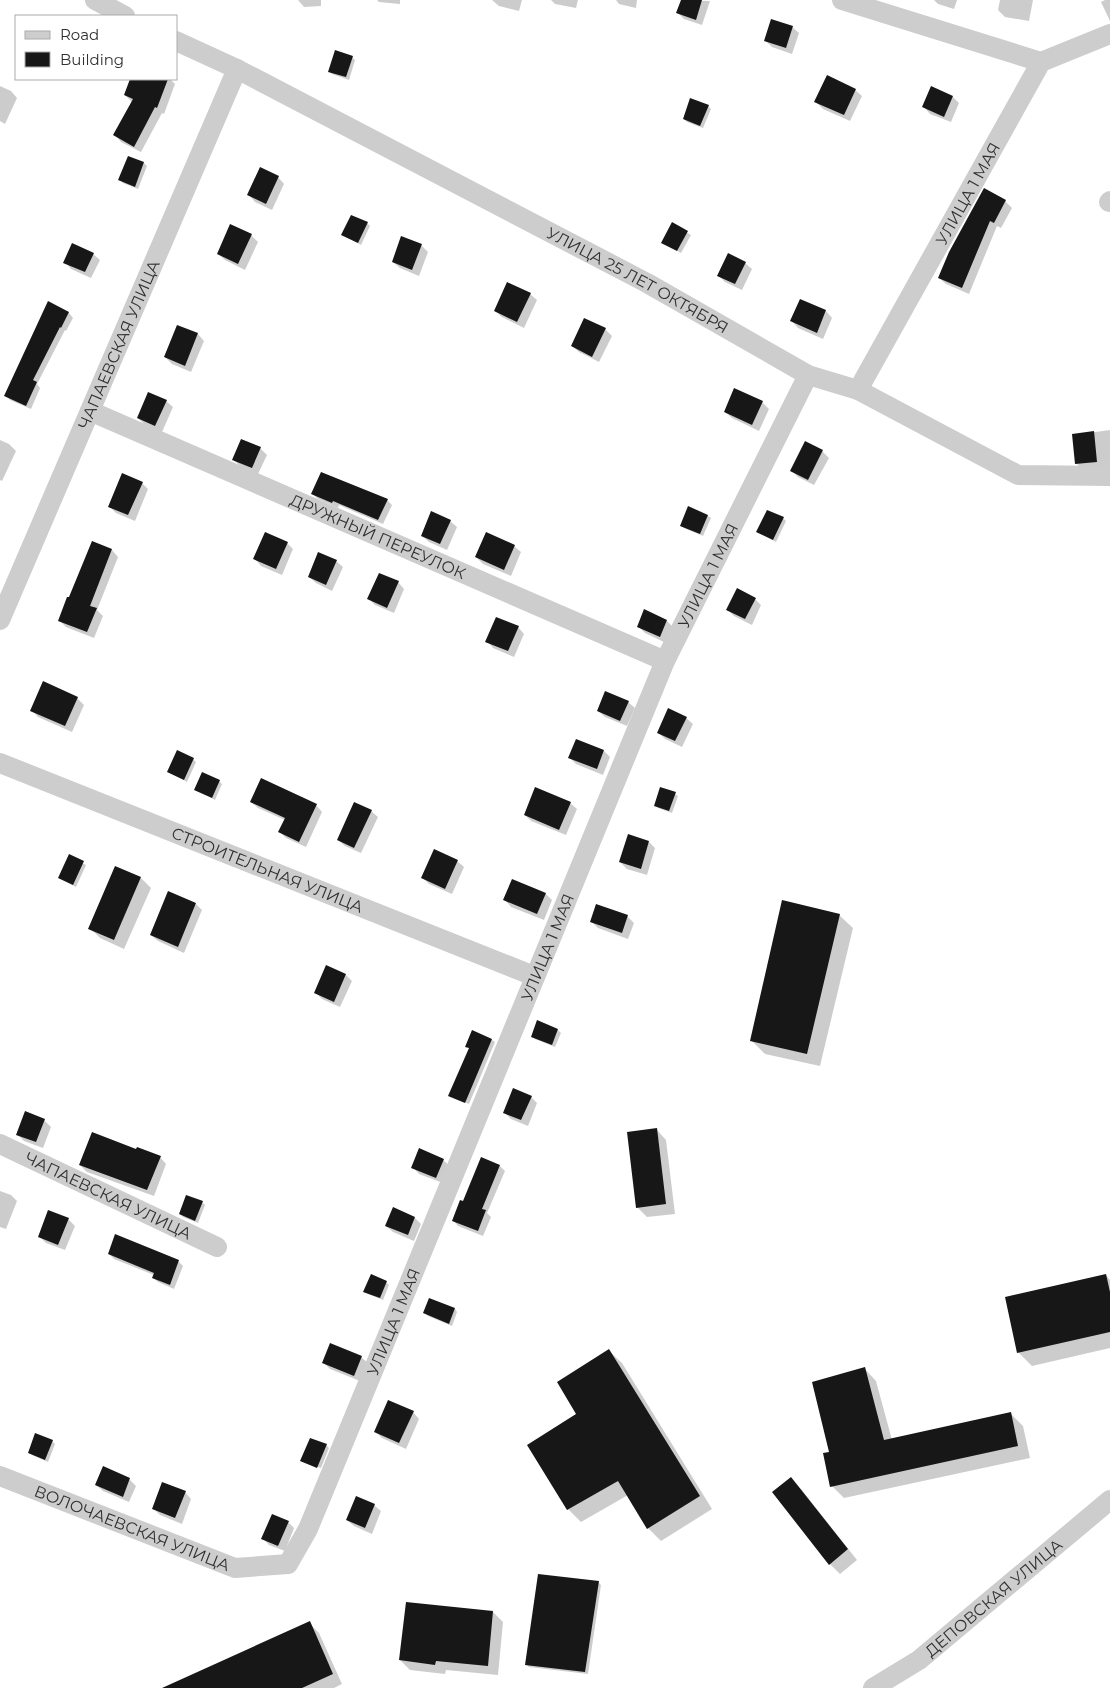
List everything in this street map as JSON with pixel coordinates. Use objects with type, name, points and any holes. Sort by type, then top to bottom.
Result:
[{"type":"street","points":[[95,0],[123,15]]},
{"type":"street","points":[[842,0],[1041,62],[1110,34]]},
{"type":"street","name":"УЛИЦА 25 ЛЕТ ОКТЯБРЯ","points":[[178,41],[237,69],[648,283],[808,375],[858,390],[1018,475],[1110,476]]},
{"type":"street","name":"УЛИЦА 1 МАЯ","points":[[858,390],[1041,62]]},
{"type":"street","name":"ЧАПАЕВСКАЯ УЛИЦА","points":[[0,620],[237,69]]},
{"type":"street","name":"УЛИЦА 1 МАЯ","points":[[308,1529],[665,661],[808,375]]},
{"type":"street","name":"ДРУЖНЫЙ ПЕРЕУЛОК","points":[[90,411],[665,661]]},
{"type":"street","name":"СТРОИТЕЛЬНАЯ УЛИЦА","points":[[0,763],[534,976]]},
{"type":"street","name":"ЧАПАЕВСКАЯ УЛИЦА","points":[[0,1144],[216,1247]]},
{"type":"street","name":"ВОЛОЧАЕВСКАЯ УЛИЦА","points":[[0,1476],[236,1568],[288,1564],[308,1529]]},
{"type":"street","name":"ДЕПОВСКАЯ УЛИЦА","points":[[873,1688],[920,1660],[1110,1500]]},
{"type":"building","points":[[681,0],[702,0],[696,20],[676,13]]},
{"type":"building","points":[[771,19],[793,26],[786,48],[764,41]]},
{"type":"building","points":[[335,50],[353,56],[346,77],[328,72]]},
{"type":"building","points":[[827,75],[856,89],[844,115],[814,102]]},
{"type":"building","points":[[130,80],[168,80],[157,108],[155,107],[134,147],[113,135],[133,99],[124,95]]},
{"type":"building","points":[[931,86],[953,96],[944,117],[922,107]]},
{"type":"building","points":[[690,98],[709,105],[700,126],[683,119]]},
{"type":"building","points":[[128,156],[144,162],[135,187],[118,180]]},
{"type":"building","points":[[260,167],[279,176],[266,204],[247,195]]},
{"type":"building","points":[[984,188],[1006,200],[994,223],[990,221],[962,288],[938,278],[949,252]]},
{"type":"building","points":[[351,215],[368,222],[358,243],[341,235]]},
{"type":"building","points":[[672,222],[688,231],[677,251],[661,243]]},
{"type":"building","points":[[230,224],[252,234],[238,264],[217,254]]},
{"type":"building","points":[[401,236],[422,244],[412,270],[392,262]]},
{"type":"building","points":[[72,243],[94,253],[85,272],[63,263]]},
{"type":"building","points":[[728,253],[746,262],[735,284],[717,276]]},
{"type":"building","points":[[507,282],[531,293],[517,322],[494,311]]},
{"type":"building","points":[[800,299],[826,310],[817,333],[790,321]]},
{"type":"building","points":[[48,301],[69,312],[33,380],[37,382],[26,406],[4,396]]},
{"type":"building","points":[[584,318],[606,328],[592,357],[571,346]]},
{"type":"building","points":[[177,325],[198,333],[185,366],[164,357]]},
{"type":"building","points":[[734,388],[763,401],[752,425],[724,412]]},
{"type":"building","points":[[148,392],[167,400],[155,426],[137,418]]},
{"type":"building","points":[[1094,431],[1097,462],[1075,464],[1072,434]]},
{"type":"building","points":[[241,439],[261,447],[252,468],[232,460]]},
{"type":"building","points":[[805,441],[823,450],[808,480],[790,471]]},
{"type":"building","points":[[321,472],[388,499],[378,520],[311,494]]},
{"type":"building","points":[[122,473],[143,482],[128,515],[108,507]]},
{"type":"building","points":[[688,506],[708,515],[700,534],[680,526]]},
{"type":"building","points":[[767,510],[784,517],[773,540],[756,532]]},
{"type":"building","points":[[431,511],[451,520],[440,544],[421,536]]},
{"type":"building","points":[[265,532],[288,542],[276,569],[253,559]]},
{"type":"building","points":[[486,532],[515,545],[504,570],[475,557]]},
{"type":"building","points":[[92,541],[112,549],[90,606],[97,608],[87,632],[58,621]]},
{"type":"building","points":[[318,552],[337,560],[326,585],[308,577]]},
{"type":"building","points":[[379,573],[399,581],[387,608],[367,599]]},
{"type":"building","points":[[737,588],[756,598],[745,619],[726,610]]},
{"type":"building","points":[[644,609],[667,620],[660,637],[637,627]]},
{"type":"building","points":[[496,617],[519,626],[508,651],[485,642]]},
{"type":"building","points":[[43,681],[78,697],[65,726],[30,711]]},
{"type":"building","points":[[605,691],[629,701],[620,721],[597,711]]},
{"type":"building","points":[[668,708],[687,717],[675,741],[657,733]]},
{"type":"building","points":[[576,739],[604,750],[597,769],[568,758]]},
{"type":"building","points":[[177,750],[194,758],[184,780],[167,772]]},
{"type":"building","points":[[202,772],[220,780],[212,798],[194,790]]},
{"type":"building","points":[[261,778],[317,804],[299,842],[278,832],[285,818],[250,802]]},
{"type":"building","points":[[535,787],[571,802],[559,830],[524,815]]},
{"type":"building","points":[[660,787],[676,792],[669,811],[654,806]]},
{"type":"building","points":[[354,802],[372,810],[354,848],[337,840]]},
{"type":"building","points":[[628,834],[649,841],[641,869],[619,862]]},
{"type":"building","points":[[434,849],[458,860],[445,889],[421,878]]},
{"type":"building","points":[[69,854],[84,861],[73,885],[58,878]]},
{"type":"building","points":[[115,866],[141,877],[114,940],[88,929]]},
{"type":"building","points":[[512,879],[546,893],[537,914],[503,900]]},
{"type":"building","points":[[168,891],[196,903],[178,947],[150,935]]},
{"type":"building","points":[[782,900],[840,914],[807,1054],[750,1041]]},
{"type":"building","points":[[596,904],[628,915],[622,933],[590,922]]},
{"type":"building","points":[[326,965],[346,974],[334,1002],[314,993]]},
{"type":"building","points":[[537,1020],[558,1029],[552,1045],[531,1037]]},
{"type":"building","points":[[472,1030],[492,1039],[465,1103],[448,1096],[469,1048],[465,1047]]},
{"type":"building","points":[[513,1088],[532,1096],[521,1120],[503,1113]]},
{"type":"building","points":[[25,1111],[45,1119],[36,1142],[16,1135]]},
{"type":"building","points":[[657,1128],[666,1204],[636,1208],[627,1132]]},
{"type":"building","points":[[92,1132],[136,1149],[137,1147],[161,1156],[147,1190],[79,1165]]},
{"type":"building","points":[[419,1148],[444,1159],[436,1178],[411,1168]]},
{"type":"building","points":[[481,1157],[500,1165],[482,1209],[486,1210],[478,1231],[452,1221],[460,1200],[463,1201]]},
{"type":"building","points":[[186,1195],[203,1201],[195,1221],[179,1214]]},
{"type":"building","points":[[393,1207],[415,1217],[408,1235],[385,1226]]},
{"type":"building","points":[[48,1210],[69,1218],[58,1245],[38,1237]]},
{"type":"building","points":[[115,1234],[179,1260],[170,1285],[152,1278],[154,1273],[108,1254]]},
{"type":"building","points":[[371,1274],[387,1281],[380,1298],[363,1292]]},
{"type":"building","points":[[1106,1274],[1110,1292],[1110,1332],[1017,1353],[1005,1297]]},
{"type":"building","points":[[429,1298],[455,1308],[449,1324],[423,1313]]},
{"type":"building","points":[[330,1343],[362,1356],[354,1376],[322,1363]]},
{"type":"building","points":[[609,1349],[700,1496],[647,1529],[618,1481],[567,1510],[527,1445],[576,1414],[557,1382]]},
{"type":"building","points":[[865,1367],[884,1440],[1011,1412],[1018,1446],[830,1487],[823,1453],[829,1452],[812,1382]]},
{"type":"building","points":[[388,1400],[414,1411],[399,1443],[374,1432]]},
{"type":"building","points":[[35,1433],[53,1440],[45,1460],[28,1453]]},
{"type":"building","points":[[310,1438],[327,1444],[317,1468],[300,1461]]},
{"type":"building","points":[[103,1466],[130,1478],[123,1497],[95,1485]]},
{"type":"building","points":[[791,1477],[848,1549],[829,1565],[772,1492]]},
{"type":"building","points":[[162,1482],[186,1491],[175,1518],[152,1509]]},
{"type":"building","points":[[356,1496],[375,1504],[365,1528],[346,1520]]},
{"type":"building","points":[[272,1514],[289,1521],[278,1546],[261,1539]]},
{"type":"building","points":[[538,1574],[599,1581],[585,1672],[525,1665]]},
{"type":"building","points":[[406,1602],[493,1611],[488,1666],[436,1661],[435,1665],[399,1660]]},
{"type":"building","points":[[310,1621],[333,1674],[302,1688],[162,1688]]}]
